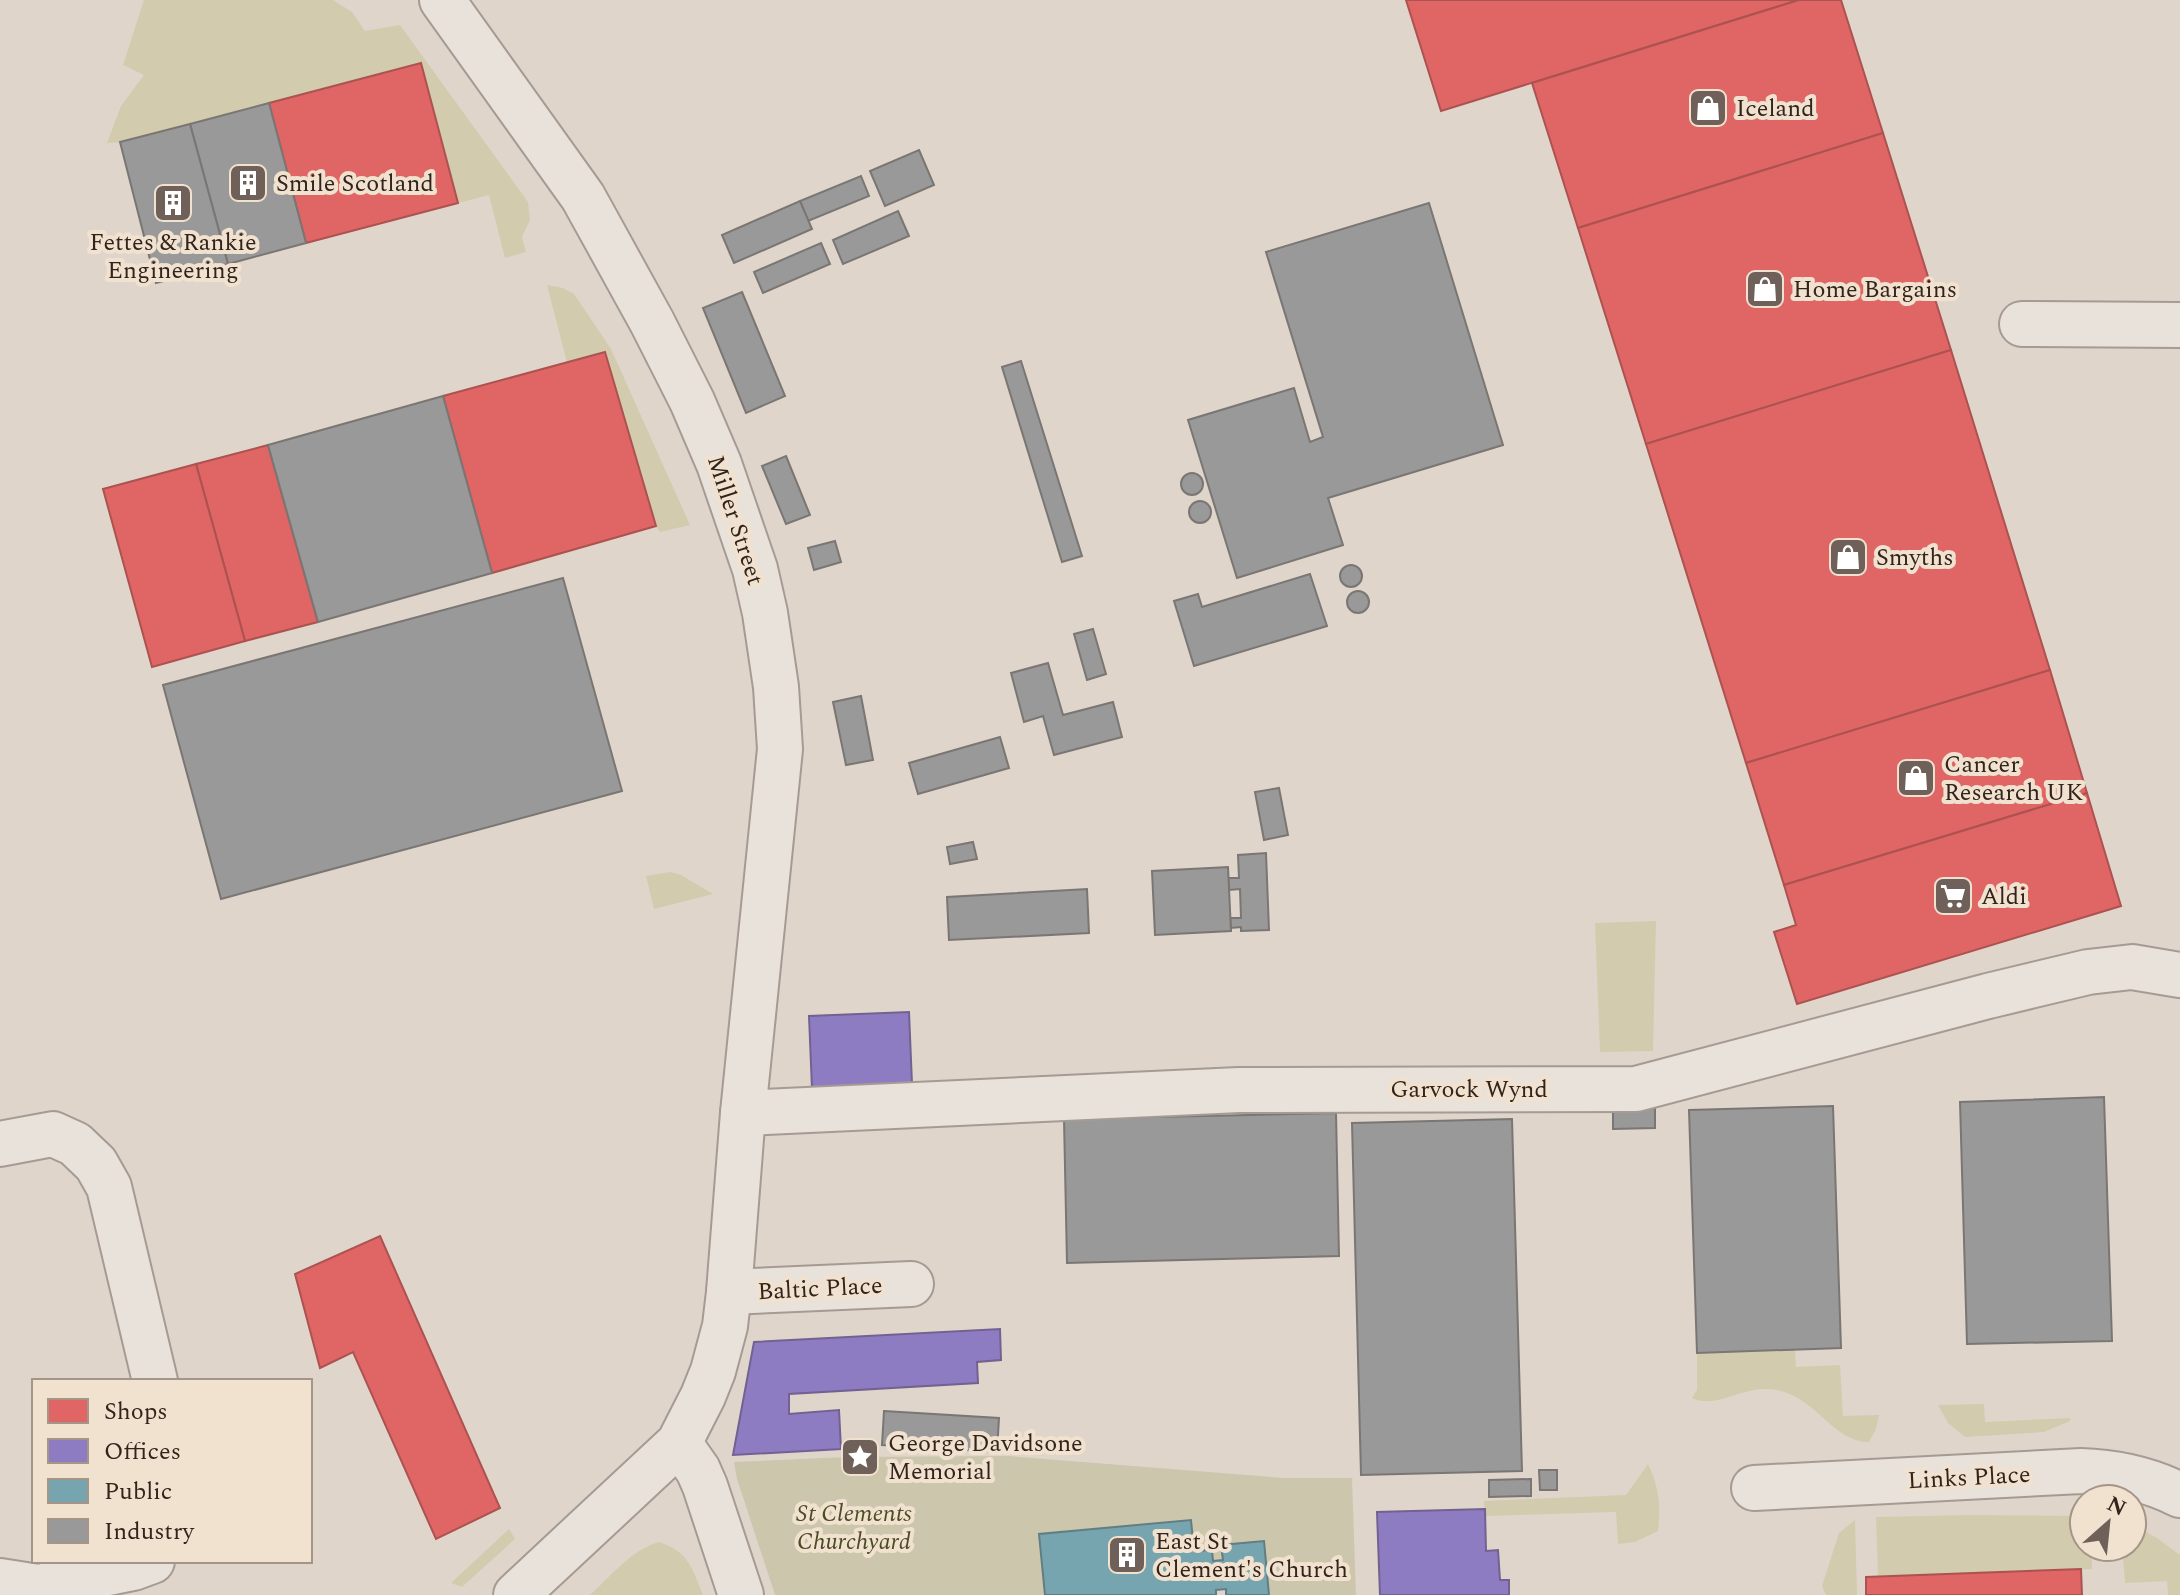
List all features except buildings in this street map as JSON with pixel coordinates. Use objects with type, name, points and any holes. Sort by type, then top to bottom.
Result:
[{"type":"street","name":"Miller Street","points":[[442,0],[583,197],[692,401],[719,464],[755,569],[776,687],[780,749],[743,1113],[729,1292],[725,1326],[713,1371],[679,1443],[516,1595]]},
{"type":"street","points":[[2022,324],[2180,325]]},
{"type":"street","name":"Garvock Wynd","points":[[743,1113],[1239,1090],[1636,1089],[2088,972],[2132,967],[2180,975]]},
{"type":"street","points":[[0,1144],[53,1134],[75,1144],[96,1164],[109,1187],[155,1379]]},
{"type":"street","name":"Baltic Place","points":[[729,1292],[911,1284]]},
{"type":"street","points":[[679,1443],[705,1486],[741,1595]]},
{"type":"street","name":"Links Place","points":[[1754,1488],[2081,1471],[2123,1474],[2180,1495]]},
{"type":"street","points":[[0,1581],[38,1587],[147,1563]]},
{"type":"shaded area","points":[[144,0],[333,0],[352,12],[365,31],[400,25],[528,202],[530,220],[522,237],[526,252],[505,258],[489,195],[458,203],[420,63],[107,143],[121,106],[144,75],[123,65]]},
{"type":"shaded area","points":[[547,285],[574,294],[611,349],[690,525],[660,532],[656,526],[605,352],[567,362]]},
{"type":"shaded area","points":[[670,872],[713,894],[654,909],[646,876]]},
{"type":"shaded area","points":[[1656,921],[1653,1051],[1600,1052],[1595,923]]},
{"type":"shaded area","points":[[1795,1349],[1796,1367],[1840,1365],[1843,1416],[1879,1415],[1869,1442],[1843,1434],[1810,1406],[1783,1392],[1757,1390],[1710,1401],[1692,1398],[1697,1390],[1697,1353]]},
{"type":"shaded area","points":[[1984,1404],[1985,1422],[2070,1418],[2070,1421],[2044,1432],[1965,1437],[1948,1423],[1938,1405]]},
{"type":"shaded area","points":[[1648,1464],[1658,1496],[1658,1531],[1635,1542],[1618,1544],[1616,1512],[1485,1516],[1484,1501],[1626,1495]]},
{"type":"shaded area","points":[[2068,1516],[2068,1563],[2092,1563],[2092,1569],[1878,1577],[1876,1517]]},
{"type":"shaded area","points":[[1855,1520],[1857,1595],[1826,1595],[1822,1586],[1839,1533]]},
{"type":"shaded area","points":[[509,1529],[515,1539],[462,1587],[451,1583]]},
{"type":"shaded area","points":[[2148,1533],[2180,1555],[2180,1595],[2168,1595],[2167,1581],[2125,1583],[2124,1563],[2148,1563]]},
{"type":"shaded area","points":[[659,1542],[683,1556],[703,1595],[590,1595],[630,1557]]},
{"type":"green space","name":"St Clements Churchyard","points":[[1008,1456],[1284,1478],[1352,1478],[1356,1595],[1269,1595],[1263,1541],[1222,1545],[1223,1560],[1213,1561],[1212,1550],[1194,1551],[1191,1520],[1039,1534],[1045,1595],[775,1595],[734,1462],[846,1457]]},
{"type":"place","name":"Iceland","points":[[1708,108]]},
{"type":"place","name":"Smile Scotland","points":[[248,183]]},
{"type":"place","name":"Fettes & Rankie Engineering","points":[[173,203]]},
{"type":"place","name":"Home Bargains","points":[[1765,289]]},
{"type":"place","name":"Smyths","points":[[1848,557]]},
{"type":"place","name":"Cancer Research UK","points":[[1916,778]]},
{"type":"place","name":"Aldi","points":[[1953,896]]},
{"type":"place","name":"George Davidsone Memorial","points":[[860,1457]]},
{"type":"place","name":"East St Clement's Church","points":[[1127,1555]]}]
